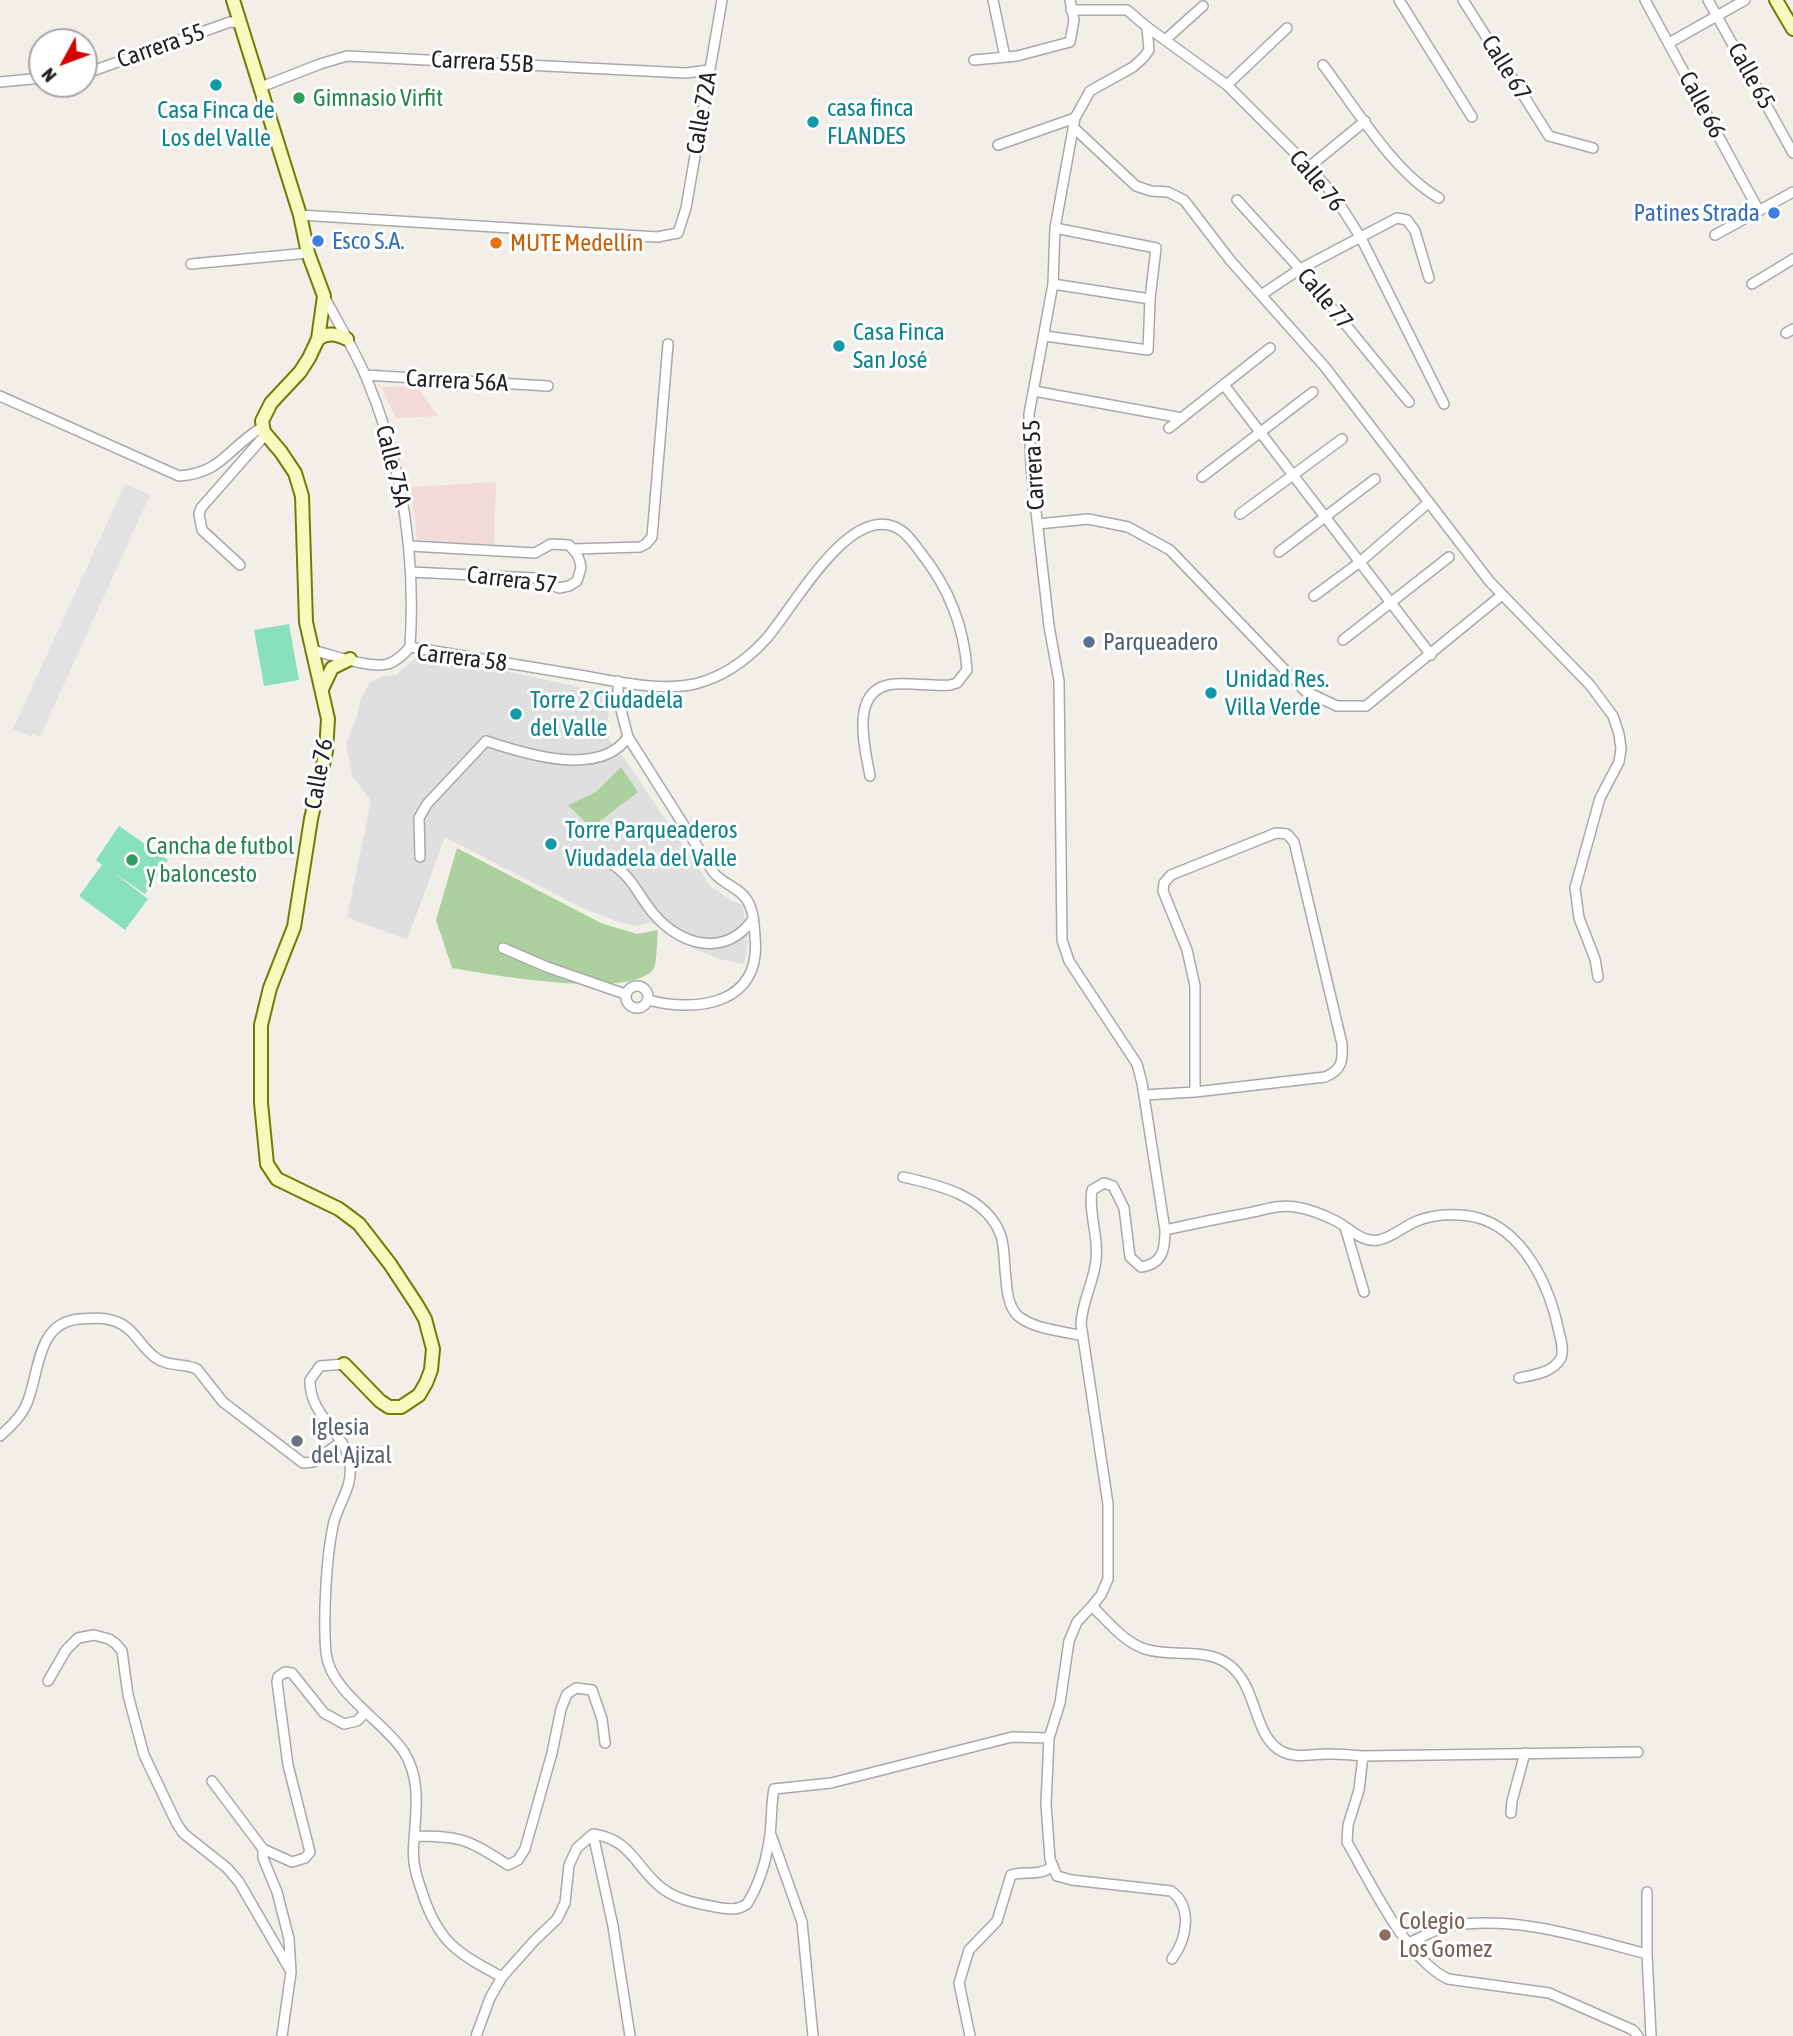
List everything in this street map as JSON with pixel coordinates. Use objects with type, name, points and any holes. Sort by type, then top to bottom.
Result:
[{"type":"street","name":"Calle 72A","points":[[300,215],[657,237],[678,233],[686,208],[722,0]]},
{"type":"street","points":[[993,0],[1005,57]]},
{"type":"street","points":[[1399,0],[1472,117]]},
{"type":"street","name":"Calle 67","points":[[1463,0],[1549,136],[1593,148]]},
{"type":"street","name":"Calle 66","points":[[1645,0],[1759,211]]},
{"type":"street","name":"Calle 65","points":[[1708,0],[1793,153]]},
{"type":"street","points":[[1669,43],[1745,0]]},
{"type":"street","points":[[1776,0],[1793,29]]},
{"type":"street","points":[[235,1],[239,23],[300,215],[308,253],[324,296],[318,339],[300,372],[271,402],[261,421],[263,431]]},
{"type":"street","points":[[974,60],[1005,57],[1070,42],[1074,20],[1070,5],[1126,5]]},
{"type":"street","name":"Calle 76","points":[[1126,5],[1147,27],[1227,85],[1310,167],[1333,194],[1361,238],[1444,404]]},
{"type":"street","points":[[1165,40],[1203,6]]},
{"type":"street","name":"Carrera 55","points":[[98,69],[230,22],[239,23]]},
{"type":"street","name":"Carrera 55","points":[[1144,1095],[1137,1065],[1069,961],[1062,940],[1062,755],[1059,681],[1049,626],[1031,467],[1029,414],[1045,336],[1053,284],[1055,228],[1074,122],[1090,92],[1133,67],[1144,57],[1149,50],[1147,27]]},
{"type":"street","points":[[1227,85],[1287,28]]},
{"type":"street","name":"Carrera 55B","points":[[261,87],[347,56],[686,73],[709,70]]},
{"type":"street","points":[[1323,65],[1405,172],[1425,190],[1439,198]]},
{"type":"street","points":[[0,82],[28,79]]},
{"type":"street","points":[[1310,167],[1365,121]]},
{"type":"street","points":[[998,145],[1074,122],[1136,186],[1151,191],[1168,192],[1184,200],[1230,260],[1325,367],[1457,542],[1502,595],[1590,685],[1613,716],[1619,734],[1619,762],[1600,798],[1575,888],[1579,918],[1595,959],[1598,977]]},
{"type":"street","points":[[1715,235],[1793,192]]},
{"type":"street","name":"Calle 77","points":[[1237,200],[1300,269],[1409,402]]},
{"type":"street","points":[[1261,295],[1300,269],[1397,218],[1407,220],[1415,231],[1429,278]]},
{"type":"street","points":[[1045,336],[1148,350],[1156,248],[1055,228]]},
{"type":"street","points":[[191,264],[308,253]]},
{"type":"street","points":[[1752,284],[1793,259]]},
{"type":"street","points":[[1053,284],[1150,299]]},
{"type":"street","name":"Calle 75A","points":[[324,296],[365,376],[397,469],[410,546],[410,648]]},
{"type":"street","points":[[318,339],[332,334],[347,339]]},
{"type":"street","points":[[573,549],[640,547],[652,537],[668,344]]},
{"type":"street","points":[[1169,428],[1270,348]]},
{"type":"street","name":"Carrera 56A","points":[[365,376],[548,386]]},
{"type":"street","points":[[1224,385],[1431,655]]},
{"type":"street","points":[[1034,391],[1182,418]]},
{"type":"street","points":[[1202,477],[1313,392]]},
{"type":"street","points":[[0,396],[179,476],[195,475],[209,470],[247,436],[263,431]]},
{"type":"street","points":[[240,565],[202,530],[199,514],[263,431]]},
{"type":"street","name":"Calle 76","points":[[263,431],[295,473],[302,496],[306,622],[328,719],[326,751],[311,818],[293,927],[270,988],[261,1025],[261,1103],[267,1164],[277,1179],[339,1209],[359,1224],[418,1305],[428,1326],[433,1349],[431,1370],[426,1383],[419,1395],[401,1407],[389,1408],[344,1364],[316,1368],[310,1380],[312,1400],[341,1442]]},
{"type":"street","points":[[1240,514],[1342,439]]},
{"type":"street","points":[[1279,552],[1375,479]]},
{"type":"street","points":[[1314,596],[1360,562],[1427,503]]},
{"type":"street","points":[[1038,524],[1087,519],[1128,527],[1170,551],[1305,691],[1337,706],[1366,706],[1502,595]]},
{"type":"street","name":"Carrera 58","points":[[311,650],[374,665],[388,664],[410,648],[654,686],[684,685],[706,680],[731,668],[766,640],[834,550],[852,536],[882,524],[895,527],[907,535],[939,577],[960,624],[967,670],[957,683],[950,685],[893,684],[881,688],[871,697],[864,710],[862,724],[870,776]]},
{"type":"street","name":"Carrera 57","points":[[410,546],[535,553],[551,544],[561,543],[569,545],[580,562],[579,575],[573,584],[564,588],[554,587],[535,578],[411,572]]},
{"type":"street","points":[[1343,639],[1449,557]]},
{"type":"street","points":[[323,689],[332,668],[355,661]]},
{"type":"street","points":[[618,681],[618,698],[628,737],[714,873],[720,880],[743,894],[749,902],[756,942],[753,969],[746,981],[714,1003],[698,1006],[665,1005],[648,1000]]},
{"type":"street","points":[[420,857],[419,818],[427,804],[486,741],[527,752],[589,761],[604,757],[620,747],[628,737]]},
{"type":"street","points":[[1172,1959],[1185,1931],[1184,1907],[1180,1898],[1171,1891],[1072,1880],[1057,1876],[1051,1867],[1046,1804],[1049,1738],[1060,1703],[1069,1641],[1077,1622],[1101,1595],[1108,1579],[1108,1504],[1083,1336],[1082,1308],[1096,1261],[1096,1232],[1090,1202],[1092,1190],[1104,1184],[1113,1186],[1124,1208],[1130,1257],[1141,1266],[1156,1262],[1164,1251],[1164,1230],[1144,1095],[1195,1092],[1325,1077],[1336,1071],[1343,1060],[1342,1044],[1294,842],[1287,834],[1276,833],[1171,875],[1164,883],[1163,891],[1187,950],[1195,986],[1195,1092]]},
{"type":"street","points":[[607,861],[628,874],[653,914],[680,935],[707,944],[719,944],[737,937],[753,919]]},
{"type":"street","points":[[503,948],[547,967],[625,994]]},
{"type":"street","points":[[625,994],[629,989],[640,986],[645,989],[648,1000]]},
{"type":"street","points":[[625,994],[629,1005],[634,1008],[639,1008],[648,1000]]},
{"type":"street","points":[[903,1177],[941,1186],[969,1199],[989,1215],[1001,1238],[1010,1306],[1028,1322],[1083,1336]]},
{"type":"street","points":[[1164,1230],[1286,1206],[1314,1212],[1364,1239],[1377,1241],[1417,1221],[1435,1216],[1457,1214],[1477,1218],[1500,1228],[1520,1246],[1532,1263],[1550,1300],[1562,1346],[1562,1357],[1552,1368],[1519,1378]]},
{"type":"street","points":[[1345,1227],[1364,1292]]},
{"type":"street","points":[[0,1436],[22,1413],[28,1402],[40,1358],[51,1331],[71,1320],[98,1318],[119,1322],[163,1363],[197,1369],[223,1402],[303,1463],[313,1462],[341,1442],[351,1468],[347,1493],[338,1508],[331,1536],[326,1600],[327,1658],[337,1679],[365,1713],[404,1751],[412,1768],[416,1784],[417,1821],[412,1862],[429,1915],[440,1934],[460,1953],[502,1977]]},
{"type":"street","points":[[1092,1606],[1129,1641],[1146,1649],[1172,1654],[1211,1656],[1228,1664],[1246,1684],[1266,1738],[1286,1754],[1363,1756],[1638,1752]]},
{"type":"street","points":[[48,1681],[66,1650],[78,1637],[94,1635],[117,1644],[122,1651],[128,1695],[144,1755],[176,1822],[183,1833],[227,1868],[239,1882],[291,1972]]},
{"type":"street","points":[[212,1781],[263,1849],[292,1862],[299,1862],[310,1852],[288,1765],[278,1677],[285,1672],[292,1673],[324,1713],[344,1724],[358,1721],[365,1713]]},
{"type":"street","points":[[414,1836],[448,1836],[468,1840],[508,1866],[513,1864],[525,1849],[552,1753],[561,1709],[568,1694],[576,1688],[592,1690],[602,1719],[605,1743]]},
{"type":"street","points":[[476,2036],[490,1998],[502,1977],[557,1919],[565,1903],[569,1865],[577,1848],[593,1835],[608,1836],[626,1847],[656,1884],[672,1894],[686,1901],[736,1909],[747,1904],[751,1898],[763,1867],[770,1834],[774,1789],[831,1783],[1012,1737],[1049,1738]]},
{"type":"street","points":[[1511,1813],[1525,1753]]},
{"type":"street","points":[[1363,1756],[1359,1790],[1348,1825],[1347,1843],[1408,1943],[1434,1972],[1448,1979],[1549,1993],[1633,2031],[1638,2036]]},
{"type":"street","points":[[770,1834],[802,1922],[813,2036]]},
{"type":"street","points":[[593,1835],[613,1926],[630,2036]]},
{"type":"street","points":[[263,1849],[263,1858],[277,1892],[289,1939],[291,1972],[282,2036]]},
{"type":"street","points":[[970,2036],[959,1983],[969,1950],[997,1921],[1011,1875],[1041,1873],[1051,1867]]},
{"type":"street","points":[[1647,1892],[1651,2036]]},
{"type":"street","points":[[1408,1943],[1446,1926],[1488,1923],[1544,1927],[1647,1954]]},
{"type":"shaded area","points":[[416,386],[438,416],[396,418],[381,387]]},
{"type":"shaded area","points":[[496,482],[494,545],[417,540],[415,517],[407,487]]},
{"type":"shaded area","points":[[125,484],[150,495],[40,737],[33,733],[31,737],[13,729]]},
{"type":"shaded area","points":[[421,653],[607,693],[609,740],[625,759],[711,887],[743,905],[748,943],[744,964],[719,959],[692,948],[673,938],[654,922],[637,926],[621,923],[580,907],[445,837],[407,940],[347,917],[371,801],[352,776],[346,743],[357,717],[360,701],[370,682],[383,676],[396,675]]},
{"type":"green space","points":[[289,624],[299,680],[264,686],[254,630]]},
{"type":"green space","points":[[621,767],[638,792],[591,828],[568,805],[596,792]]},
{"type":"green space","points":[[119,826],[168,860],[145,894],[113,872],[148,899],[125,930],[79,896],[102,865],[96,860]]},
{"type":"green space","points":[[457,848],[601,923],[637,934],[658,930],[654,968],[641,978],[619,983],[591,984],[559,983],[452,968],[436,920]]},
{"type":"place","name":"Casa Finca de Los del Valle","points":[[216,85]]},
{"type":"place","name":"Gimnasio Virfit","points":[[299,98]]},
{"type":"place","name":"casa finca FLANDES","points":[[813,122]]},
{"type":"place","name":"Patines Strada","points":[[1774,213]]},
{"type":"place","name":"Esco S.A.","points":[[318,241]]},
{"type":"place","name":"MUTE Medellín","points":[[496,243]]},
{"type":"place","name":"Casa Finca San José","points":[[839,346]]},
{"type":"place","name":"Parqueadero","points":[[1089,642]]},
{"type":"place","name":"Unidad Res. Villa Verde","points":[[1211,693]]},
{"type":"place","name":"Torre 2 Ciudadela del Valle","points":[[516,714]]},
{"type":"place","name":"Torre Parqueaderos Viudadela del Valle","points":[[551,844]]},
{"type":"place","name":"Cancha de futbol y baloncesto","points":[[132,860]]},
{"type":"place","name":"Iglesia del Ajizal","points":[[297,1441]]},
{"type":"place","name":"Colegio Los Gomez","points":[[1385,1935]]}]
